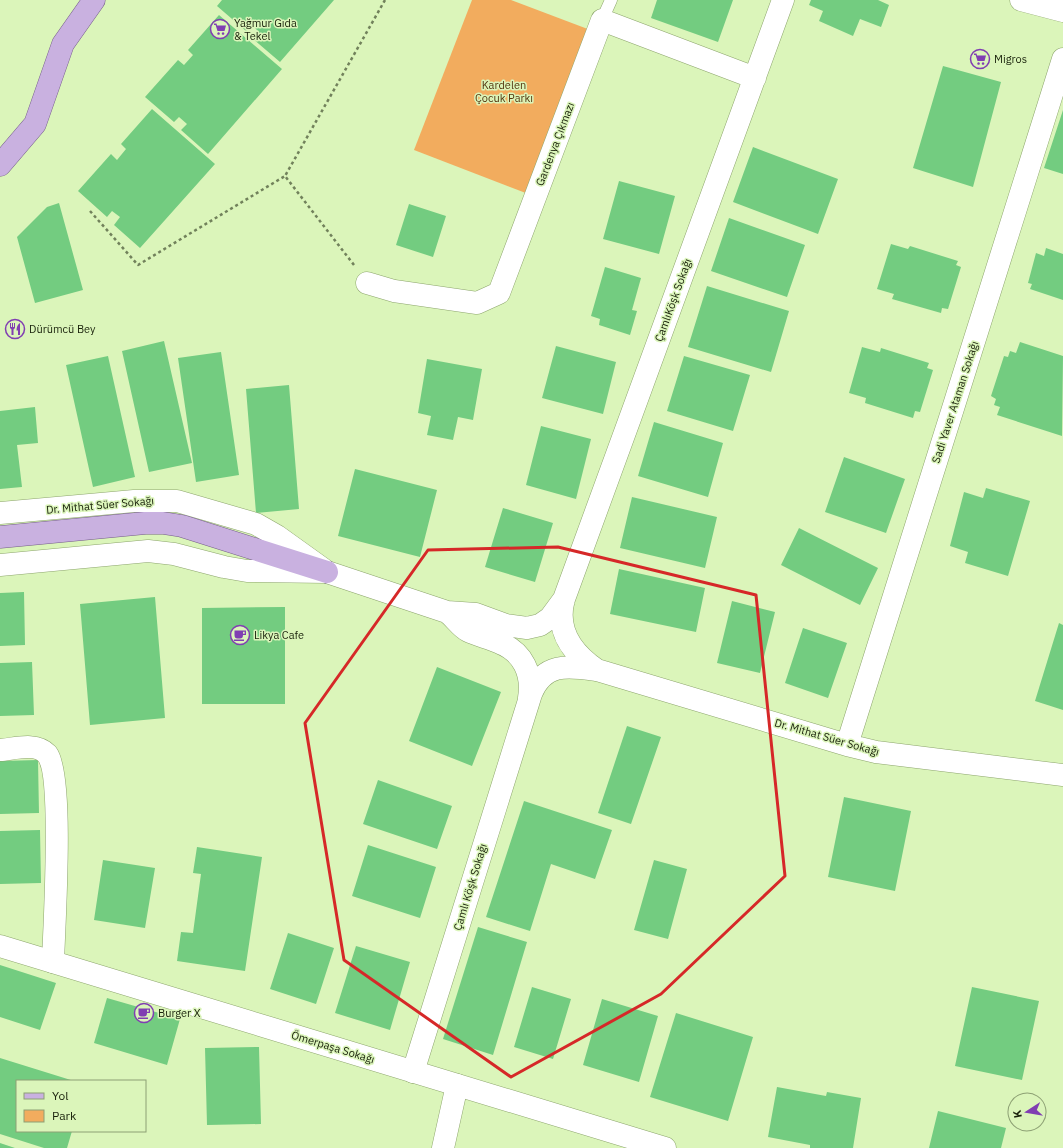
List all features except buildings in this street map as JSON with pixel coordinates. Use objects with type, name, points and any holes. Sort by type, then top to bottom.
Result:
[{"type":"main road","points":[[0,166],[35,124],[63,44],[94,0]]},
{"type":"main road","name":"Dr. Mithat Süer Sokağı","points":[[0,537],[118,525],[163,523],[182,526],[327,572]]},
{"type":"street","name":"ÇamlıKöşk Sokağı","points":[[564,599],[784,0]]},
{"type":"street","points":[[1021,0],[1063,12]]},
{"type":"street","points":[[602,20],[755,78]]},
{"type":"street","name":"Gardenya Çıkmazı","points":[[367,283],[394,290],[477,303],[499,293],[602,20]]},
{"type":"street","name":"Sadi Yaver Ataman Sokağı","points":[[847,745],[1063,59]]},
{"type":"street","name":"Dr. Mithat Süer Sokağı","points":[[0,514],[143,500],[177,501],[256,524],[277,536],[327,572],[448,612],[476,614],[506,625],[527,628],[540,625],[550,618],[564,599]]},
{"type":"street","name":"Dr. Mithat Süer Sokağı","points":[[0,565],[148,551],[174,554],[224,568],[247,571],[327,572]]},
{"type":"street","name":"Dr. Mithat Süer Sokağı","points":[[564,599],[561,621],[568,641],[581,657],[597,670]]},
{"type":"street","name":"Dr. Mithat Süer Sokağı","points":[[448,612],[467,631],[500,642],[516,652],[526,667],[528,675],[530,689],[528,703]]},
{"type":"street","name":"Dr. Mithat Süer Sokağı","points":[[528,703],[535,684],[547,672],[563,667],[597,670],[847,745],[898,756],[1063,775]]},
{"type":"street","name":"Çamlı Köşk Sokağı","points":[[413,1072],[528,703]]},
{"type":"street","points":[[0,750],[31,747],[41,750],[51,761],[57,830],[53,962]]},
{"type":"street","name":"Ömerpaşa Sokağı","points":[[0,946],[665,1148]]},
{"type":"street","points":[[443,1148],[457,1085]]},
{"type":"lane","points":[[602,20],[611,0]]},
{"type":"path","points":[[90,211],[138,265],[284,176],[384,0]]},
{"type":"path","points":[[284,176],[367,283]]},
{"type":"highlighted area","points":[[558,547],[756,595],[785,876],[661,994],[511,1077],[344,960],[305,723],[428,550]]},
{"type":"green space","name":"Kardelen Çocuk Parkı","points":[[472,0],[511,0],[593,31],[531,195],[414,150]]},
{"type":"place","name":"Yağmur Gıda & Tekel","points":[[220,29]]},
{"type":"place","name":"Migros","points":[[980,59]]},
{"type":"place","name":"Dürümcü Bey","points":[[15,329]]},
{"type":"place","name":"Likya Cafe","points":[[240,635]]},
{"type":"place","name":"Burger X","points":[[144,1013]]}]
